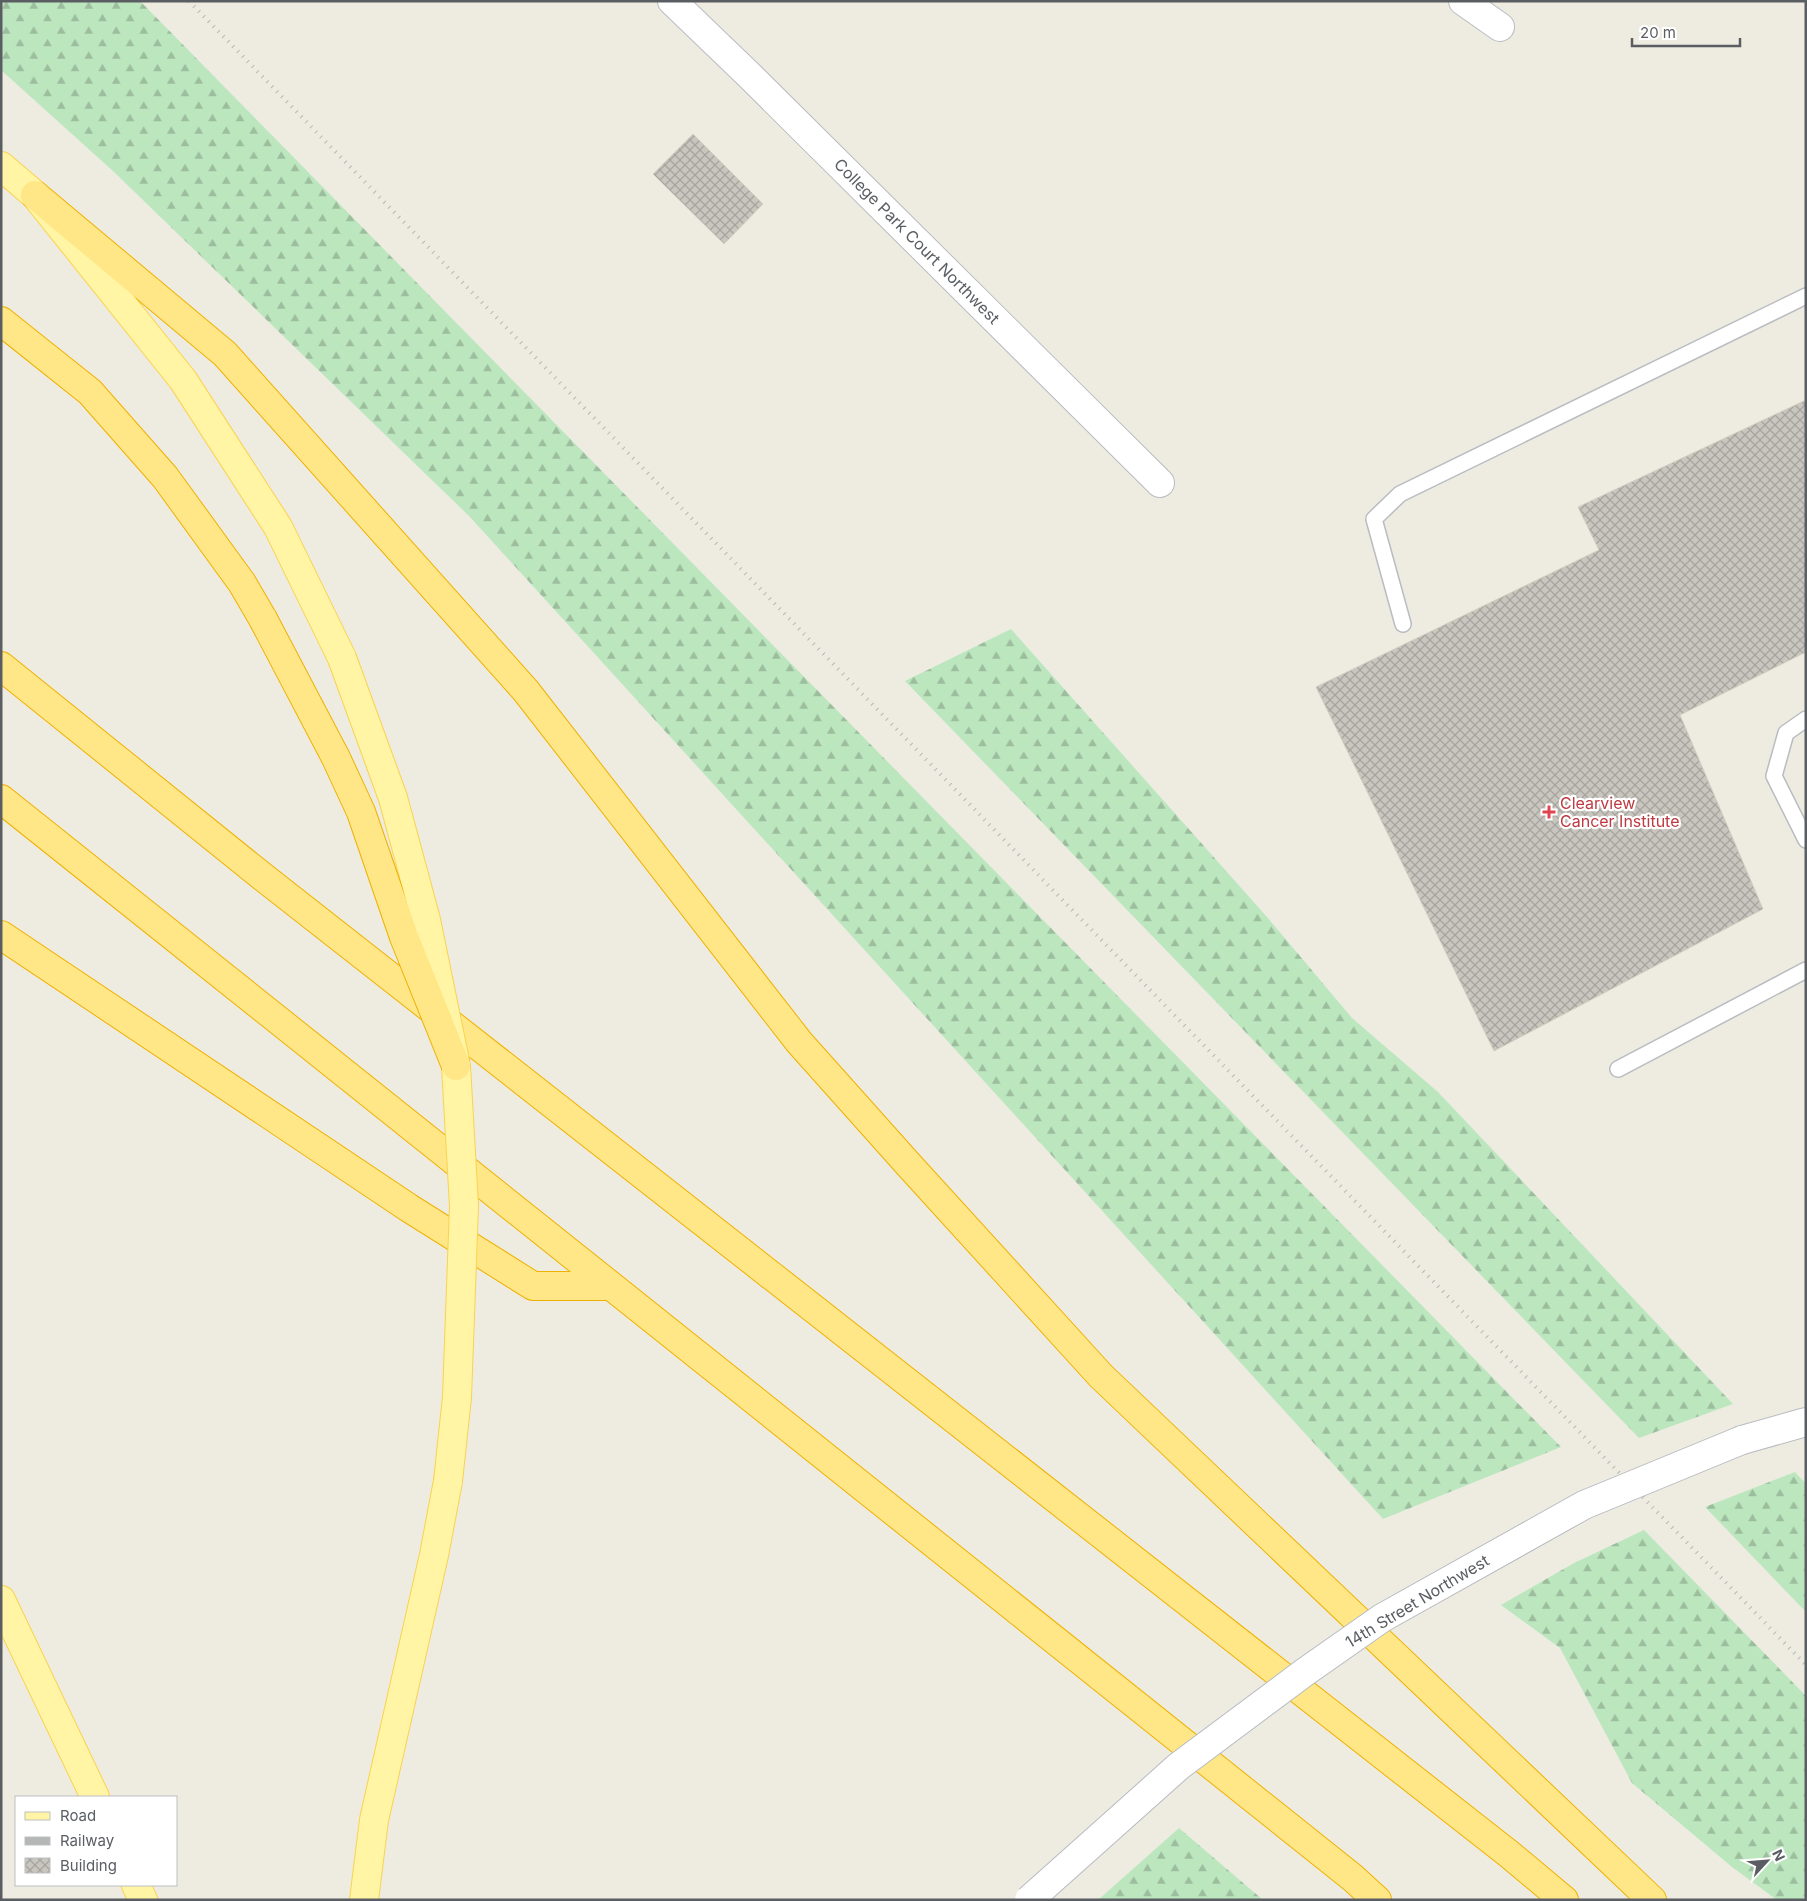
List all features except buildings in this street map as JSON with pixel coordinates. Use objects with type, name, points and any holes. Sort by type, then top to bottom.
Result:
[{"type":"highway","points":[[35,195],[225,354],[526,691],[800,1042],[1101,1376],[1652,1900]]},
{"type":"highway","points":[[1,321],[90,392],[165,477],[242,583],[336,758],[361,812],[404,937],[456,1066]]},
{"type":"highway","points":[[1,666],[271,883],[1509,1854],[1564,1900]]},
{"type":"highway","points":[[1,798],[1353,1878],[1378,1900]]},
{"type":"highway","points":[[1,935],[409,1208],[533,1286],[610,1286]]},
{"type":"main road","points":[[1,166],[35,195],[183,380],[278,527],[342,658],[393,798],[426,920],[456,1066],[464,1206],[457,1397],[448,1481],[434,1555],[374,1820],[364,1900]]},
{"type":"main road","points":[[1,1600],[95,1796]]},
{"type":"main road","points":[[137,1886],[144,1900]]},
{"type":"street","name":"College Park Court Northwest","points":[[672,1],[1160,483]]},
{"type":"street","points":[[1463,1],[1500,27]]},
{"type":"street","name":"14th Street Northwest","points":[[1029,1900],[1179,1766],[1305,1672],[1382,1618],[1478,1563],[1584,1506],[1742,1440],[1806,1422]]},
{"type":"lane","points":[[1403,624],[1374,518],[1400,494],[1806,296]]},
{"type":"lane","points":[[1806,719],[1786,733],[1774,776],[1806,840]]},
{"type":"lane","points":[[1618,1069],[1806,970]]},
{"type":"green space","points":[[1,1],[140,1],[1561,1447],[1383,1519],[469,516],[114,172],[1,70]]},
{"type":"green space","points":[[1011,629],[1267,917],[1352,1018],[1438,1092],[1733,1404],[1639,1438],[905,681]]},
{"type":"green space","points":[[1795,1472],[1806,1484],[1806,1612],[1705,1507]]},
{"type":"green space","points":[[1644,1530],[1806,1696],[1806,1900],[1777,1900],[1732,1867],[1632,1783],[1560,1648],[1501,1605],[1574,1563]]},
{"type":"green space","points":[[1179,1828],[1263,1900],[1098,1900]]},
{"type":"railway","points":[[189,1],[1806,1665]]},
{"type":"place","name":"Clearview Cancer Institute","points":[[1549,812]]}]
